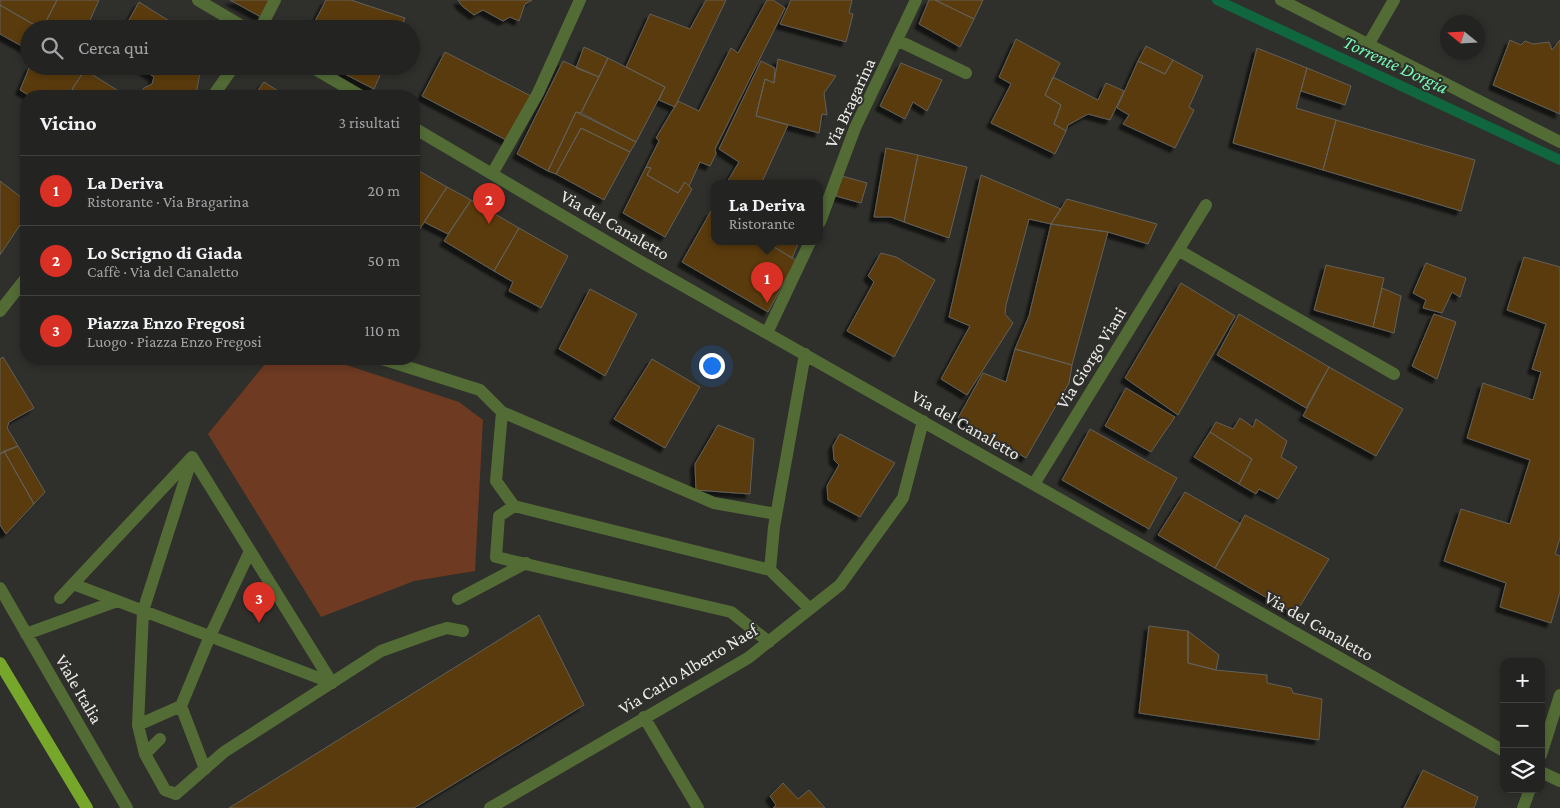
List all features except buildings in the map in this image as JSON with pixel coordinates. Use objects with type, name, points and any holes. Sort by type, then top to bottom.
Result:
[{"type":"main road","points":[[0,663],[87,808]]},
{"type":"street","points":[[198,0],[231,20]]},
{"type":"street","points":[[265,20],[275,0]]},
{"type":"street","points":[[492,174],[538,93],[580,0]]},
{"type":"street","name":"Via Bragarina","points":[[823,214],[855,128],[899,41],[916,0]]},
{"type":"street","points":[[1281,0],[1560,142]]},
{"type":"street","points":[[1368,44],[1394,0]]},
{"type":"street","points":[[899,41],[966,73]]},
{"type":"street","points":[[217,90],[228,75]]},
{"type":"street","points":[[325,75],[351,90]]},
{"type":"street","name":"Via del Canaletto","points":[[420,132],[767,333],[1500,748]]},
{"type":"street","name":"Via Giorgo Viani","points":[[1034,484],[1206,205]]},
{"type":"street","points":[[767,333],[809,245]]},
{"type":"street","points":[[1178,250],[1394,374]]},
{"type":"street","points":[[0,311],[20,286]]},
{"type":"street","points":[[770,570],[776,514],[805,354]]},
{"type":"street","points":[[401,365],[480,390],[502,412],[714,503],[776,514]]},
{"type":"street","points":[[502,412],[496,481],[514,506],[770,570],[810,610]]},
{"type":"street","name":"Via Carlo Alberto Naef","points":[[490,808],[748,658],[840,585],[903,498],[923,421]]},
{"type":"street","points":[[192,457],[332,683]]},
{"type":"street","points":[[60,598],[192,457]]},
{"type":"street","points":[[192,457],[144,611],[145,754],[165,790],[176,794],[224,752],[381,651],[447,628],[463,631]]},
{"type":"street","points":[[514,506],[500,516],[496,557],[731,612],[769,642]]},
{"type":"street","points":[[205,769],[181,706],[210,636],[250,551]]},
{"type":"street","points":[[458,599],[526,563]]},
{"type":"street","points":[[73,584],[332,683]]},
{"type":"street","name":"Viale Italia","points":[[0,588],[127,808]]},
{"type":"street","points":[[26,634],[117,601]]},
{"type":"street","points":[[1543,748],[1560,695]]},
{"type":"street","points":[[144,722],[181,706]]},
{"type":"street","points":[[644,717],[698,808]]},
{"type":"street","points":[[144,722],[161,741],[145,754]]},
{"type":"street","points":[[1545,774],[1560,781]]},
{"type":"street","points":[[1523,808],[1529,793]]},
{"type":"shaded area","points":[[264,365],[346,365],[459,402],[483,420],[475,571],[414,581],[321,617],[208,434]]},
{"type":"waterway","name":"Torrente Dorgia","points":[[1217,0],[1560,160]]},
{"type":"place","name":"Lo Scrigno di Giada","points":[[489,224]]},
{"type":"place","name":"La Deriva","points":[[767,303]]},
{"type":"place","name":"Piazza Enzo Fregosi","points":[[259,623]]}]
